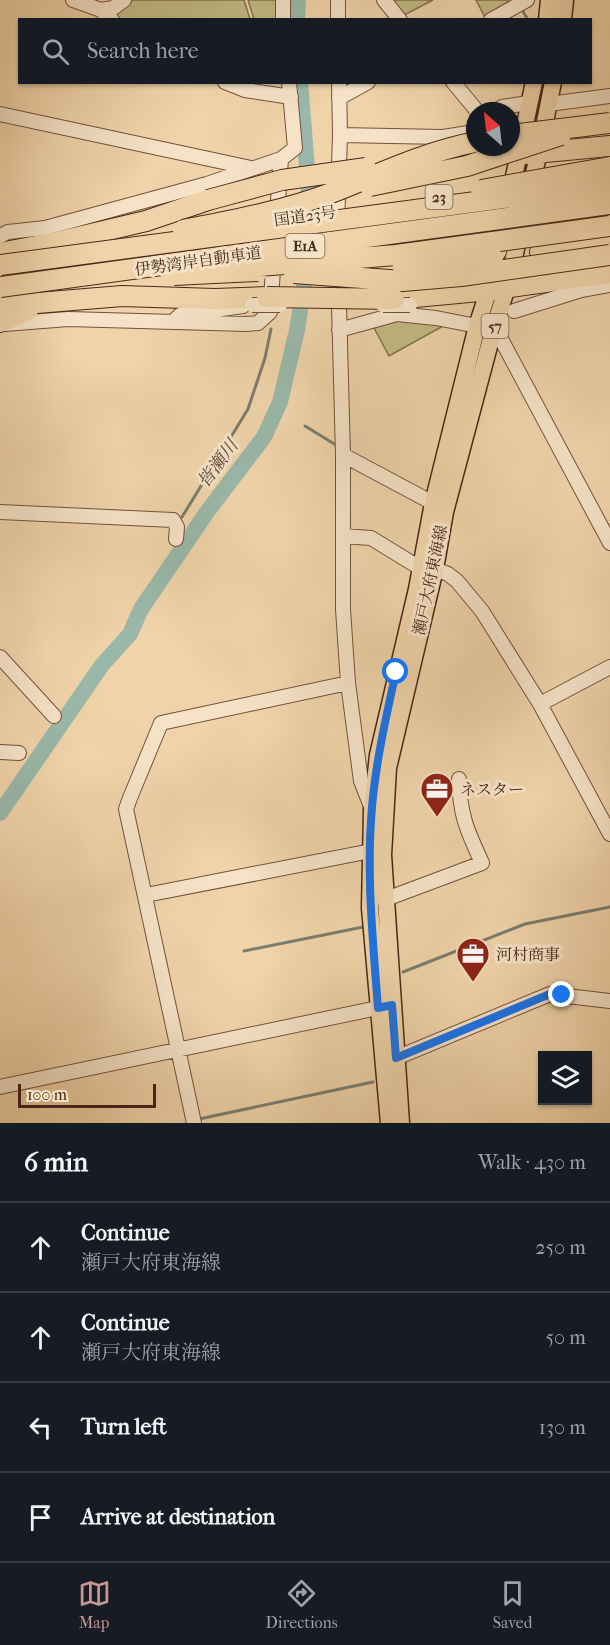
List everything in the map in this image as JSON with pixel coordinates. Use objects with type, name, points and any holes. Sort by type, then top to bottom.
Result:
[{"type":"highway","points":[[520,134],[610,121]]},
{"type":"highway","points":[[302,216],[361,187],[467,166],[610,121]]},
{"type":"highway","points":[[587,148],[610,142]]},
{"type":"highway","points":[[67,256],[247,218],[288,207],[330,193],[404,163],[466,144]]},
{"type":"highway","name":"23","points":[[520,154],[610,146]]},
{"type":"highway","name":"23","points":[[0,253],[146,221],[208,200],[282,180],[366,168],[502,156]]},
{"type":"highway","name":"国道23号","points":[[0,264],[268,221],[453,195],[610,167]]},
{"type":"highway","name":"伊勢湾岸自動車道","points":[[0,264],[610,184]]},
{"type":"highway","name":"伊勢湾岸自動車道","points":[[0,288],[610,204]]},
{"type":"highway","points":[[0,288],[396,255],[610,226]]},
{"type":"highway","points":[[296,263],[357,271],[610,245]]},
{"type":"highway","points":[[144,269],[180,276],[233,271],[268,271],[403,281],[453,277],[610,255]]},
{"type":"highway","points":[[0,306],[122,296],[260,301],[402,302],[499,288],[575,285],[610,273]]},
{"type":"highway","points":[[0,323],[20,312],[63,300]]},
{"type":"main road","points":[[546,18],[549,0]]},
{"type":"main road","points":[[563,18],[565,0]]},
{"type":"main road","name":"瀬戸大府東海線","points":[[520,144],[533,84]]},
{"type":"main road","name":"瀬戸大府東海線","points":[[389,1123],[385,1007],[384,843],[388,768],[428,569],[433,503],[539,152],[553,84]]},
{"type":"main road","name":"瀬戸大府東海線","points":[[499,288],[518,156]]},
{"type":"main road","name":"瀬戸大府東海線","points":[[400,1123],[396,1058],[385,1007],[370,908],[372,809],[378,755],[445,512],[484,330]]},
{"type":"street","points":[[73,0],[101,10],[110,18]]},
{"type":"street","points":[[101,10],[113,8],[124,0]]},
{"type":"street","points":[[283,0],[283,18]]},
{"type":"street","points":[[338,0],[338,18]]},
{"type":"street","points":[[384,0],[398,18]]},
{"type":"street","points":[[495,18],[527,0]]},
{"type":"street","points":[[230,84],[245,90],[267,88],[291,97]]},
{"type":"street","points":[[0,236],[8,232],[45,228],[207,184],[281,159],[295,148],[289,84]]},
{"type":"street","points":[[339,84],[340,135],[337,198],[343,455],[343,609],[348,683],[361,781],[372,809]]},
{"type":"street","points":[[339,98],[364,84]]},
{"type":"street","points":[[455,84],[470,102]]},
{"type":"street","points":[[549,104],[610,96]]},
{"type":"street","points":[[520,104],[528,103]]},
{"type":"street","points":[[0,114],[253,168]]},
{"type":"street","points":[[340,135],[443,137],[466,133]]},
{"type":"street","points":[[0,323],[68,319],[258,323],[270,312],[281,159]]},
{"type":"street","points":[[514,311],[575,285],[610,285]]},
{"type":"street","points":[[174,321],[180,315],[260,301]]},
{"type":"street","points":[[402,302],[414,310],[434,313],[436,318]]},
{"type":"street","points":[[339,330],[397,314],[436,318],[484,330],[501,339],[610,543]]},
{"type":"street","points":[[343,455],[433,503]]},
{"type":"street","points":[[0,512],[173,520],[177,527],[176,539]]},
{"type":"street","points":[[343,536],[371,538],[428,569],[448,574],[457,581],[482,611],[540,704],[610,834]]},
{"type":"street","points":[[0,657],[54,716]]},
{"type":"street","points":[[540,704],[610,667]]},
{"type":"street","points":[[194,1123],[126,809],[161,723],[348,683]]},
{"type":"street","points":[[0,752],[19,753]]},
{"type":"street","points":[[386,899],[482,863],[460,807],[459,779]]},
{"type":"street","points":[[146,895],[371,851]]},
{"type":"street","points":[[396,1058],[550,994],[610,1001]]},
{"type":"street","points":[[0,1087],[385,1007]]},
{"type":"shaded area","points":[[132,0],[244,0],[250,18],[116,18],[113,13]]},
{"type":"shaded area","points":[[248,0],[277,0],[277,18],[254,18]]},
{"type":"shaded area","points":[[392,0],[433,0],[404,15]]},
{"type":"shaded area","points":[[476,0],[508,0],[508,7],[485,18]]},
{"type":"shaded area","points":[[393,321],[445,325],[389,356],[373,326]]},
{"type":"waterway","name":"皆瀬川","points":[[297,18],[298,0]]},
{"type":"waterway","points":[[521,8],[527,18]]},
{"type":"waterway","name":"皆瀬川","points":[[0,813],[102,665],[130,634],[141,609],[207,512],[264,437],[280,402],[297,330],[311,217],[300,84]]},
{"type":"waterway","points":[[182,517],[248,409],[265,358],[271,329]]},
{"type":"waterway","points":[[305,426],[336,445]]},
{"type":"waterway","points":[[403,972],[525,924],[610,907]]},
{"type":"waterway","points":[[244,951],[363,927]]},
{"type":"waterway","points":[[199,1119],[373,1082]]},
{"type":"place","name":"ネスター","points":[[437,818]]},
{"type":"place","name":"河村商事","points":[[473,983]]},
{"type":"route","points":[[396,672],[378,755],[372,809],[370,908],[378,1008],[392,1005],[396,1058],[550,994],[562,995]]}]
